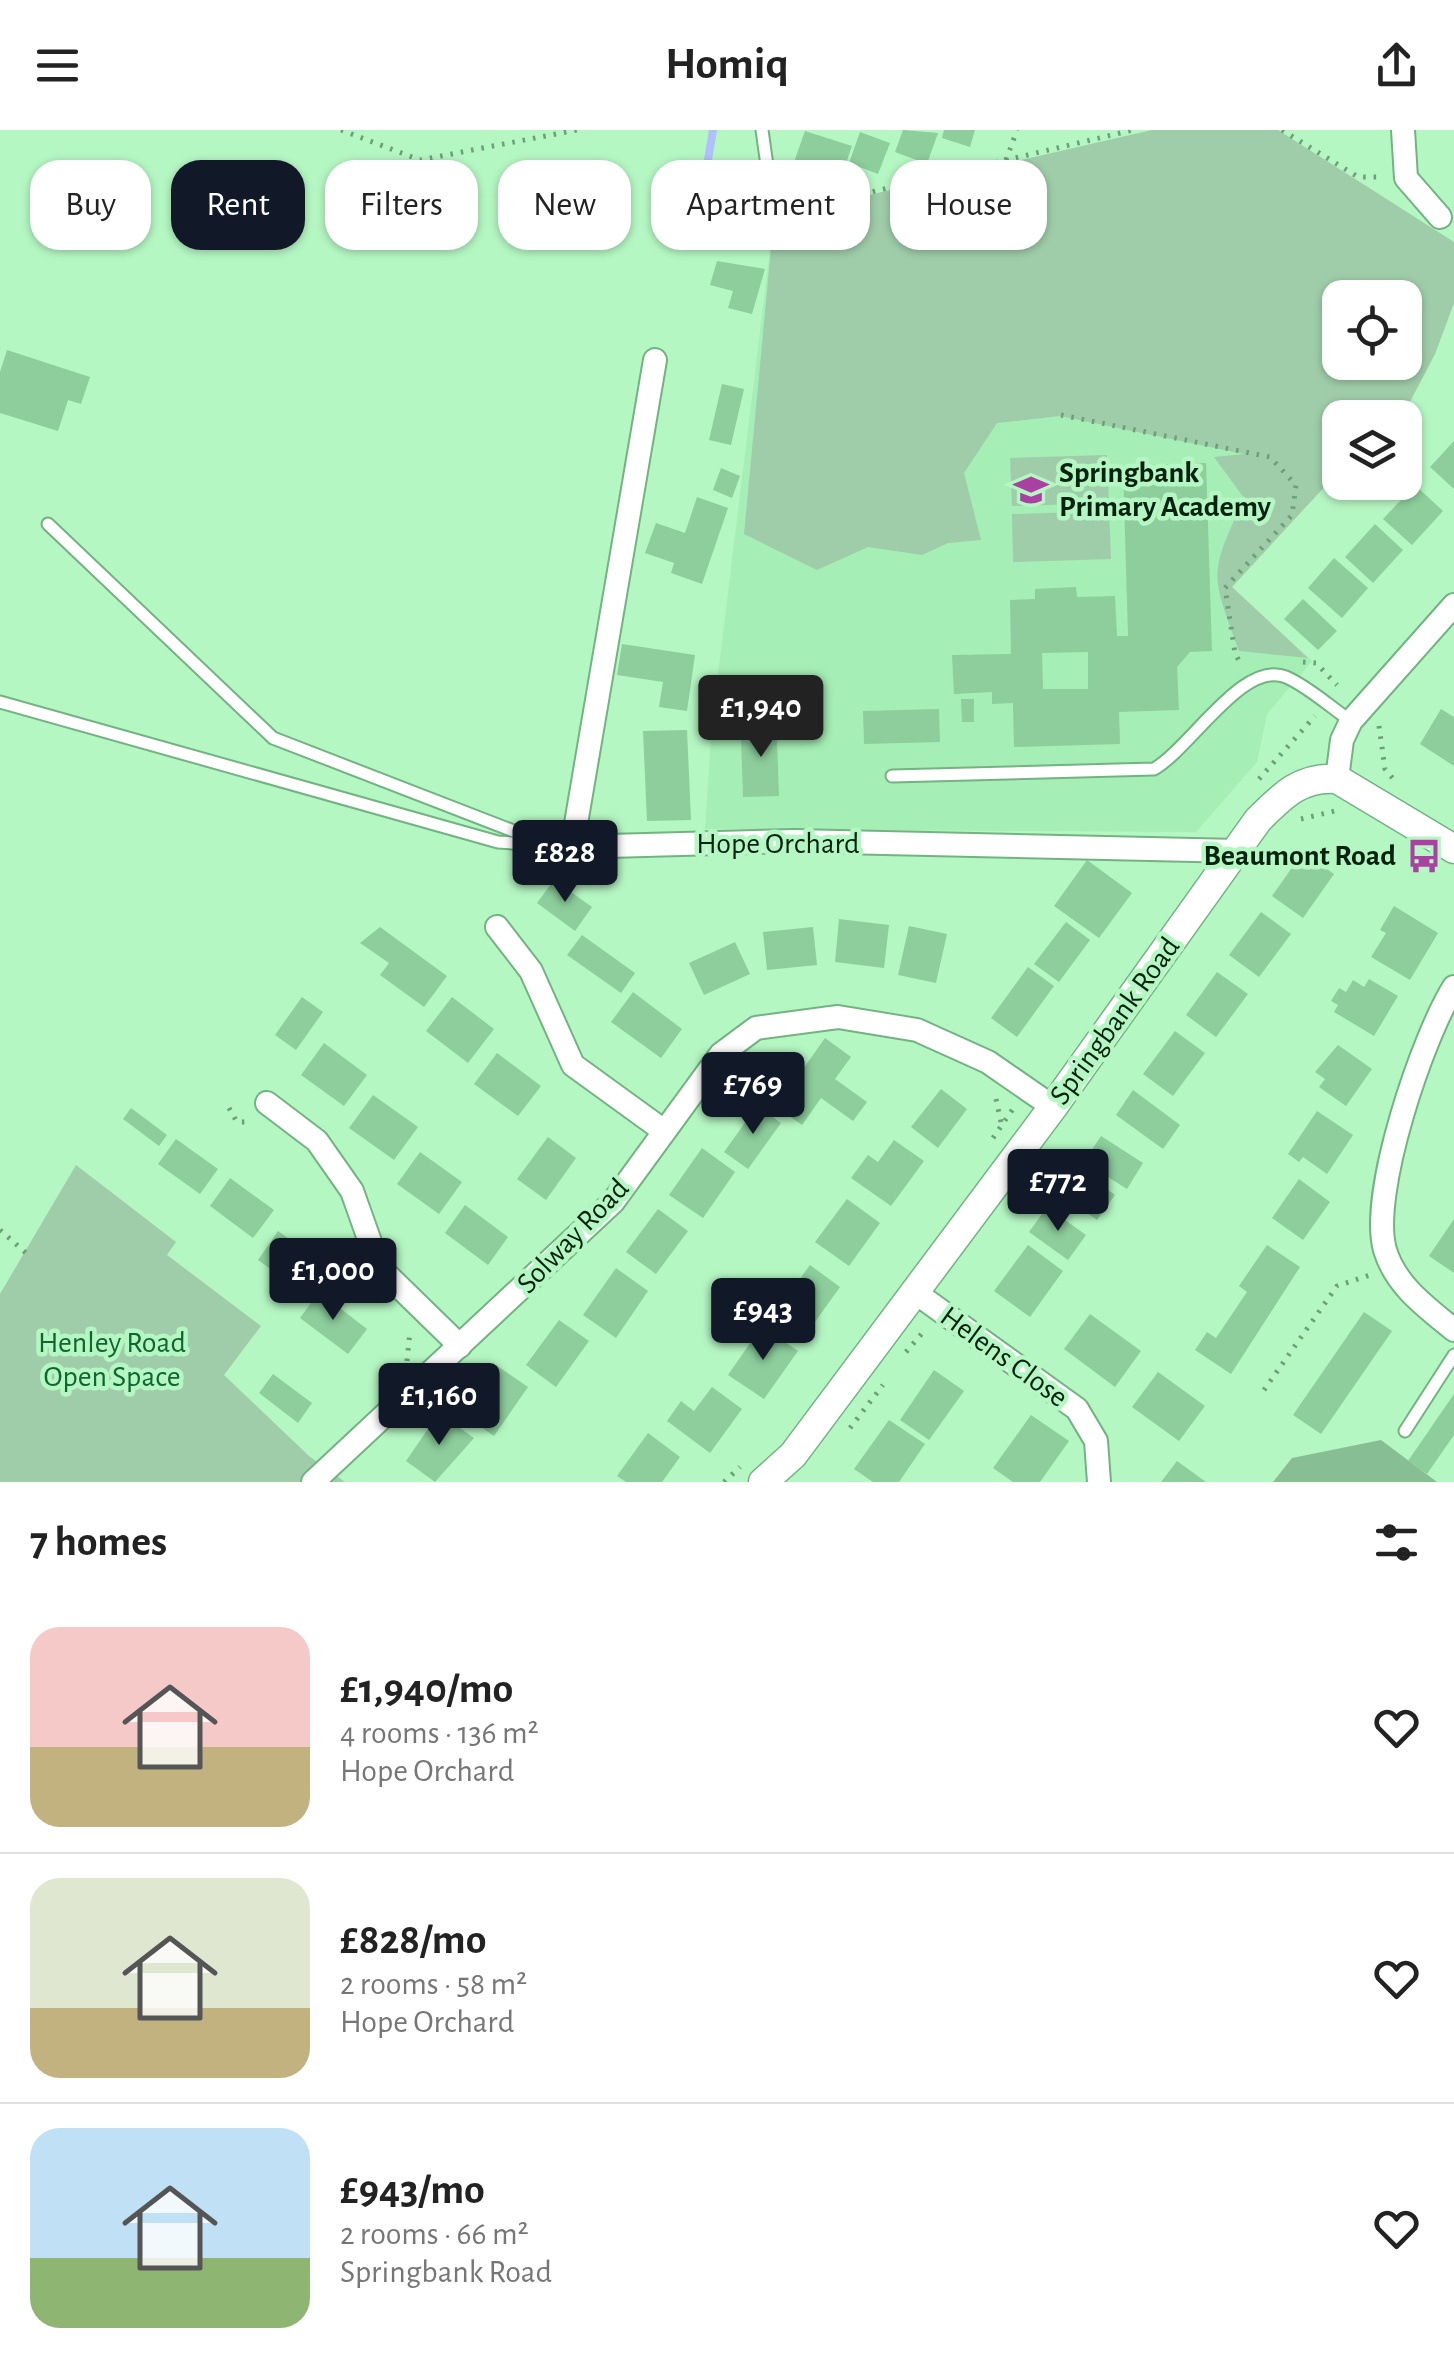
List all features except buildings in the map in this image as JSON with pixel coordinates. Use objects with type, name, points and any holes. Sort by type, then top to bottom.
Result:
[{"type":"street","points":[[1403,130],[1406,178],[1440,217]]},
{"type":"street","points":[[572,847],[655,360]]},
{"type":"street","points":[[1454,605],[1350,721],[1342,740],[1337,780],[1454,849]]},
{"type":"street","name":"Springbank Road","points":[[763,1482],[793,1455],[927,1302],[1053,1107],[1238,851],[1285,794],[1314,780],[1337,780]]},
{"type":"street","name":"Hope Orchard","points":[[572,847],[794,841],[1238,851]]},
{"type":"street","points":[[497,927],[531,972],[573,1065],[664,1131]]},
{"type":"street","points":[[1454,987],[1424,1048],[1382,1199],[1382,1234],[1392,1268],[1420,1302],[1454,1330]]},
{"type":"street","name":"Solway Road","points":[[313,1482],[613,1202],[731,1043],[756,1028],[810,1018],[865,1019],[917,1030],[988,1062],[1053,1107]]},
{"type":"street","points":[[266,1113],[316,1141],[352,1192],[379,1267],[460,1346]]},
{"type":"street","name":"Helens Close","points":[[927,1302],[1077,1409],[1096,1441],[1099,1482]]},
{"type":"lane","points":[[762,130],[766,160]]},
{"type":"lane","points":[[48,524],[272,738],[516,832],[533,848]]},
{"type":"lane","points":[[892,776],[1154,768],[1176,756],[1244,683],[1262,674],[1285,676],[1350,721]]},
{"type":"lane","points":[[0,702],[498,842],[533,848],[572,847]]},
{"type":"lane","points":[[1404,1431],[1454,1356]]},
{"type":"path","points":[[341,130],[420,160],[577,130]]},
{"type":"path","points":[[1006,160],[1017,130]]},
{"type":"path","points":[[1006,160],[1134,130]]},
{"type":"path","points":[[1282,130],[1358,177],[1406,178]]},
{"type":"path","points":[[1061,415],[1270,456],[1296,486],[1292,515],[1225,588],[1234,653],[1242,665]]},
{"type":"path","points":[[1296,820],[1339,810],[1355,820]]},
{"type":"path","points":[[995,1090],[1001,1125]]},
{"type":"path","points":[[229,1108],[238,1122],[266,1113]]},
{"type":"path","points":[[0,1230],[26,1253]]},
{"type":"path","points":[[1264,1390],[1337,1286],[1392,1268]]},
{"type":"path","points":[[902,1356],[927,1302]]},
{"type":"path","points":[[406,1370],[412,1315]]},
{"type":"path","points":[[839,1440],[893,1370]]},
{"type":"shaded area","name":"Springbank Primary Academy","points":[[1152,130],[1278,130],[1454,242],[1454,303],[1422,379],[1422,280],[1322,280],[1322,380],[1421,380],[1411,400],[1322,400],[1322,490],[1232,587],[1312,661],[1267,714],[1257,762],[1196,832],[705,829],[712,723],[770,250],[870,250],[870,195],[890,190],[890,250],[1047,250],[1047,160],[1022,160]]},
{"type":"shaded area","points":[[1381,1440],[1437,1482],[1273,1482],[1292,1458]]},
{"type":"green space","points":[[1152,130],[1278,130],[1454,242],[1454,303],[1422,379],[1422,280],[1322,280],[1322,380],[1421,380],[1411,400],[1322,400],[1322,490],[1232,587],[1308,658],[1239,651],[1223,604],[1219,560],[1244,498],[1214,457],[1244,454],[1060,416],[997,423],[964,473],[981,540],[948,543],[922,555],[868,547],[817,570],[744,534],[771,250],[870,250],[870,195],[890,190],[890,250],[1047,250],[1047,160],[1022,160]]},
{"type":"green space","points":[[1107,455],[1109,503],[1012,506],[1010,458]]},
{"type":"green space","points":[[1109,511],[1111,559],[1013,562],[1012,514]]},
{"type":"green space","name":"Henley Road Open Space","points":[[76,1165],[176,1242],[167,1255],[261,1326],[224,1375],[309,1456],[345,1482],[0,1482],[0,1294]]},
{"type":"waterway","points":[[708,160],[713,130]]},
{"type":"place","name":"Springbank Primary Academy","points":[[1031,490]]},
{"type":"place","name":"Beaumont Road","points":[[1424,856]]}]
